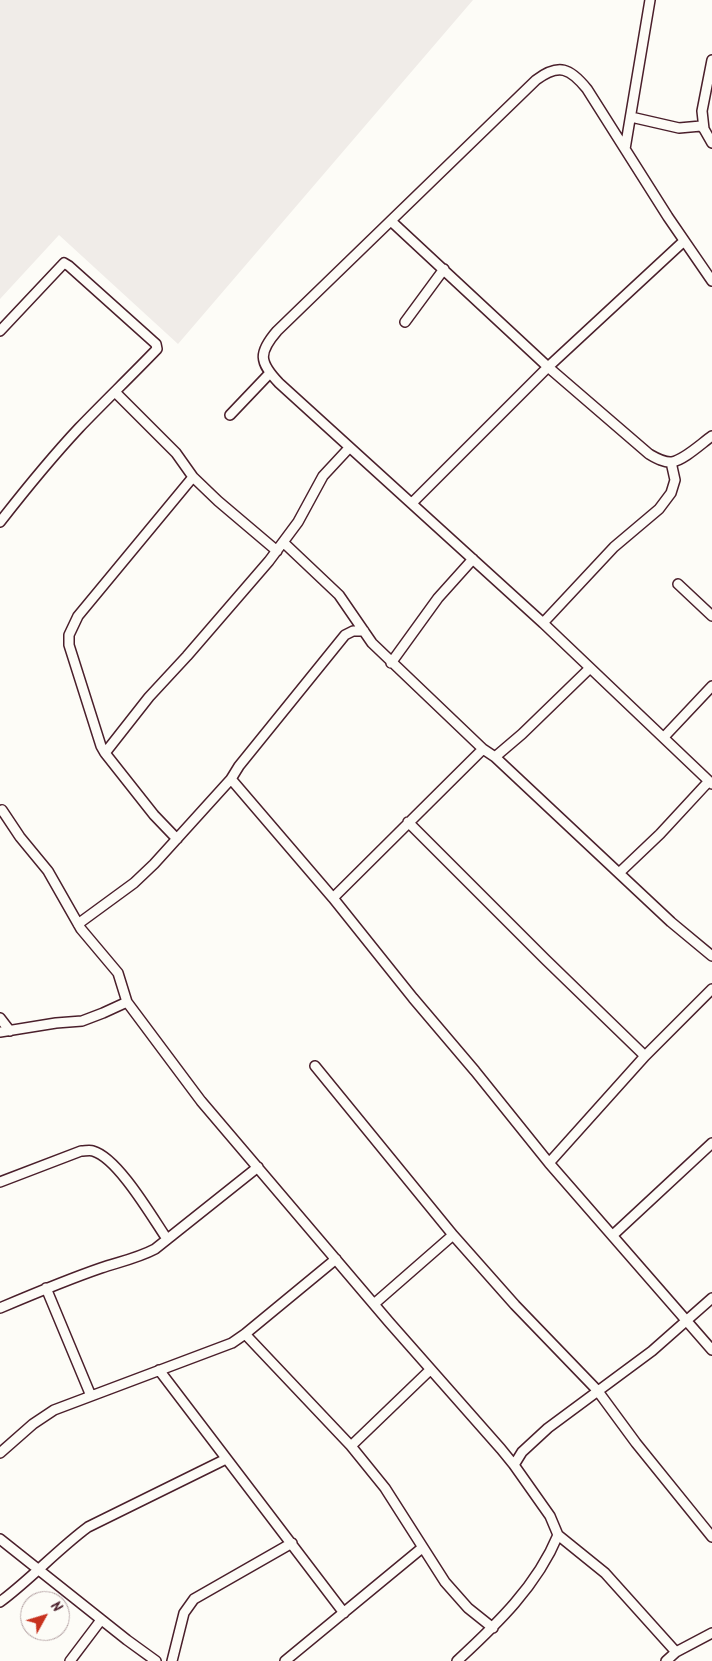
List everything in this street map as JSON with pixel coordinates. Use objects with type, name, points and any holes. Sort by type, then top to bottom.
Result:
[{"type":"street","points":[[625,149],[650,0]]},
{"type":"street","points":[[712,60],[702,111],[704,129],[712,143]]},
{"type":"street","points":[[619,873],[710,782],[543,623],[349,448],[270,373],[263,360],[265,345],[277,331],[536,80],[546,73],[564,70],[576,75],[712,281]]},
{"type":"street","points":[[631,117],[679,128],[701,126],[704,129]]},
{"type":"street","points":[[391,221],[548,368],[650,454],[660,460],[671,462],[682,457],[712,436]]},
{"type":"street","points":[[412,503],[548,368],[684,241]]},
{"type":"street","points":[[0,330],[64,263],[156,344],[156,349],[49,462],[0,522]]},
{"type":"street","points":[[405,322],[444,269]]},
{"type":"street","points":[[230,415],[270,373]]},
{"type":"street","points":[[116,392],[176,453],[193,477],[277,551]]},
{"type":"street","points":[[105,753],[149,698],[193,650],[277,551],[298,522],[323,476],[349,448]]},
{"type":"street","points":[[543,623],[614,547],[659,509],[671,494],[675,480],[671,462]]},
{"type":"street","points":[[177,839],[154,815],[101,746],[70,645],[69,635],[78,616],[193,477]]},
{"type":"street","points":[[283,542],[339,595],[372,643],[391,663],[483,749],[495,757],[671,922],[712,956]]},
{"type":"street","points":[[391,663],[438,598],[473,559]]},
{"type":"street","points":[[678,584],[712,616]]},
{"type":"street","points":[[78,924],[134,884],[231,779],[239,766],[345,635],[353,631],[364,631]]},
{"type":"street","points":[[495,757],[522,734],[590,668]]},
{"type":"street","points":[[664,737],[712,686]]},
{"type":"street","points":[[332,898],[483,749]]},
{"type":"street","points":[[231,779],[332,898],[549,1162],[712,1350]]},
{"type":"street","points":[[1,809],[20,837],[48,871],[90,942],[118,973],[127,1002],[201,1101],[430,1370],[514,1465],[550,1516],[558,1535],[605,1574],[676,1652]]},
{"type":"street","points":[[408,822],[645,1056]]},
{"type":"street","points":[[549,1162],[645,1056],[712,989]]},
{"type":"street","points":[[0,1032],[82,1020],[127,1002]]},
{"type":"street","points":[[0,1018],[10,1031]]},
{"type":"street","points":[[315,1066],[453,1236],[515,1306],[597,1390],[636,1443],[712,1537]]},
{"type":"street","points":[[614,1235],[712,1143]]},
{"type":"street","points":[[0,1182],[82,1151],[93,1151],[104,1157],[118,1169],[167,1239]]},
{"type":"street","points":[[1,1306],[100,1268],[141,1256],[155,1249],[258,1167]]},
{"type":"street","points":[[374,1304],[453,1236]]},
{"type":"street","points":[[0,1453],[44,1416],[54,1410],[232,1343],[246,1334],[336,1259]]},
{"type":"street","points":[[46,1288],[91,1396]]},
{"type":"street","points":[[514,1465],[522,1452],[548,1428],[652,1351],[712,1298]]},
{"type":"street","points":[[246,1334],[351,1446],[385,1488],[422,1548],[446,1582],[468,1608],[493,1628]]},
{"type":"street","points":[[159,1370],[344,1613]]},
{"type":"street","points":[[351,1446],[430,1370]]},
{"type":"street","points":[[0,1602],[88,1528],[226,1459]]},
{"type":"street","points":[[457,1661],[493,1628],[511,1608],[535,1576],[558,1535]]},
{"type":"street","points":[[0,1539],[101,1620],[156,1661]]},
{"type":"street","points":[[172,1661],[184,1613],[194,1599],[292,1543]]},
{"type":"street","points":[[285,1661],[422,1548]]},
{"type":"street","points":[[70,1661],[101,1620]]},
{"type":"street","points":[[666,1661],[676,1652],[712,1633]]},
{"type":"shaded area","points":[[0,0],[473,0],[178,344],[59,235],[0,299]]}]
